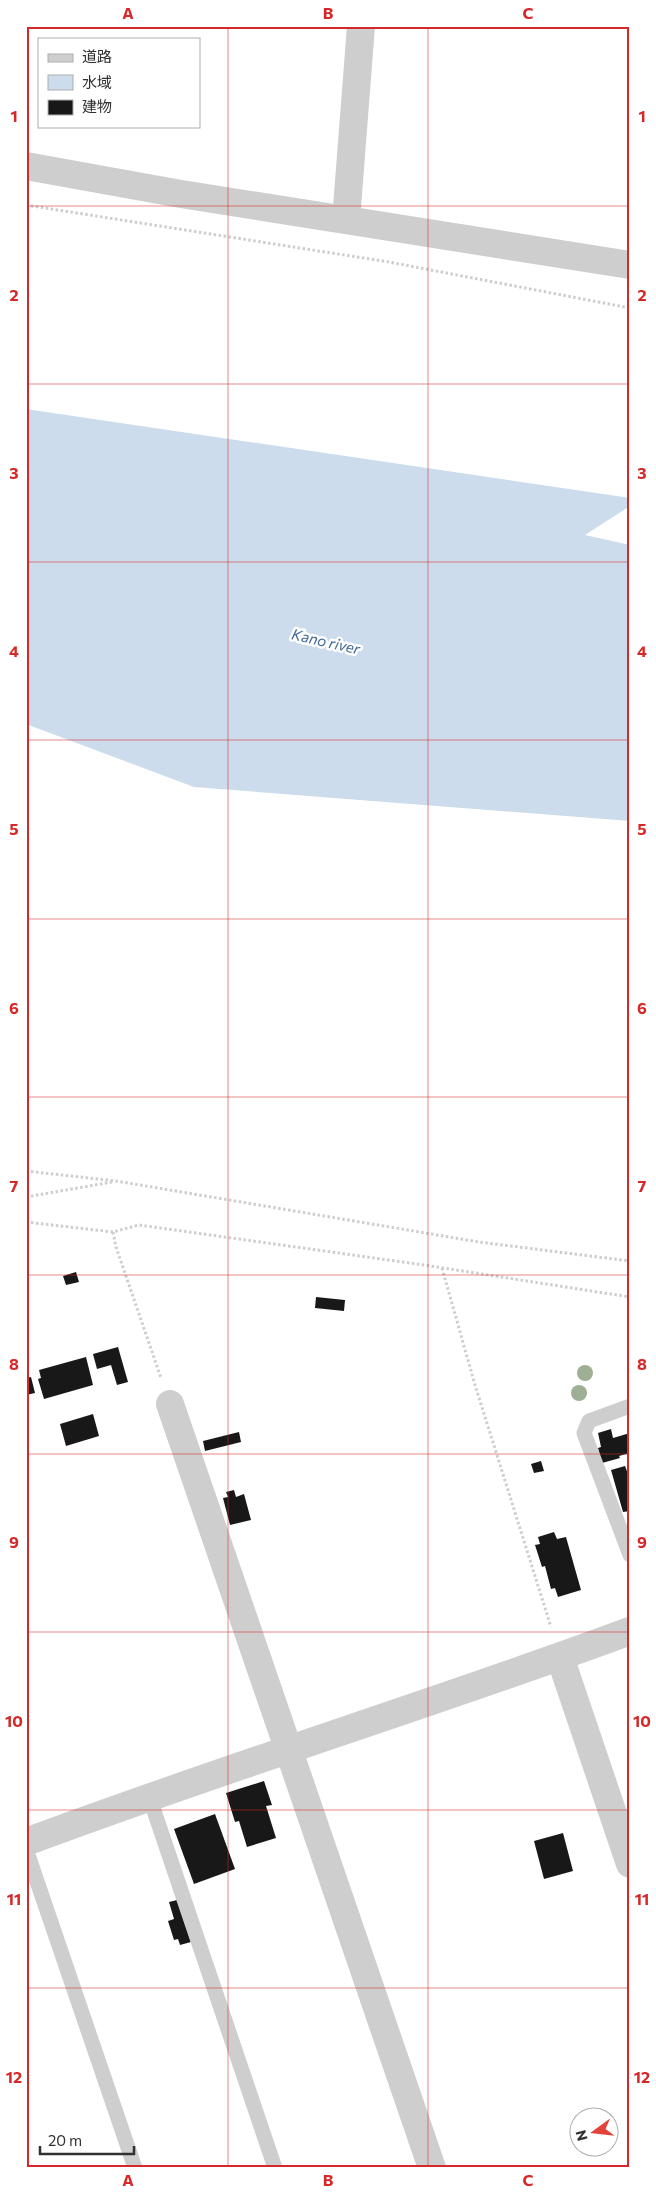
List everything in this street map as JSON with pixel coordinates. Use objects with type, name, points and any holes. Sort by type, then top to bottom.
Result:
[{"type":"street","points":[[346,220],[361,26]]},
{"type":"street","points":[[26,166],[346,220],[630,265]]},
{"type":"street","points":[[170,1404],[432,2168]]},
{"type":"street","points":[[26,1842],[149,1796],[560,1657],[630,1631]]},
{"type":"street","points":[[560,1657],[630,1864]]},
{"type":"lane","points":[[630,1406],[589,1422],[584,1433],[630,1555]]},
{"type":"lane","points":[[149,1796],[275,2168]]},
{"type":"lane","points":[[26,1849],[135,2168]]},
{"type":"path","points":[[26,205],[389,262],[630,308]]},
{"type":"path","points":[[26,1170],[116,1181],[479,1242],[630,1261]]},
{"type":"path","points":[[26,1196],[116,1181]]},
{"type":"path","points":[[26,1222],[113,1232],[139,1225],[630,1297]]},
{"type":"path","points":[[113,1232],[116,1247],[170,1404]]},
{"type":"path","points":[[442,1268],[475,1385],[560,1657]]},
{"type":"water","name":"Kano river","points":[[26,409],[630,498],[630,506],[585,535],[630,545],[630,821],[194,787],[26,724]]},
{"type":"building","points":[[76,1272],[79,1282],[66,1285],[63,1276]]},
{"type":"building","points":[[316,1297],[345,1300],[344,1311],[315,1308]]},
{"type":"building","points":[[118,1347],[128,1382],[117,1385],[111,1365],[97,1369],[93,1354]]},
{"type":"building","points":[[86,1357],[93,1385],[44,1399],[38,1379],[41,1378],[39,1370]]},
{"type":"building","points":[[31,1377],[35,1393],[26,1395],[26,1378]]},
{"type":"building","points":[[93,1414],[99,1436],[66,1446],[60,1424]]},
{"type":"building","points":[[611,1429],[613,1438],[630,1433],[630,1453],[602,1463],[598,1448],[601,1447],[598,1433]]},
{"type":"building","points":[[239,1432],[241,1442],[205,1451],[203,1441]]},
{"type":"building","points":[[541,1461],[544,1471],[534,1473],[531,1464]]},
{"type":"building","points":[[625,1466],[628,1474],[630,1473],[630,1511],[623,1512],[611,1470]]},
{"type":"building","points":[[234,1490],[236,1497],[244,1494],[251,1520],[230,1525],[223,1498],[228,1497],[226,1492]]},
{"type":"building","points":[[554,1532],[557,1539],[566,1537],[581,1590],[558,1597],[555,1588],[551,1589],[545,1566],[542,1567],[535,1545],[540,1544],[538,1537]]},
{"type":"building","points":[[264,1781],[272,1805],[266,1806],[276,1838],[247,1847],[239,1821],[235,1822],[226,1793]]},
{"type":"building","points":[[215,1814],[235,1869],[194,1884],[174,1829]]},
{"type":"building","points":[[563,1833],[573,1871],[544,1879],[534,1841]]},
{"type":"building","points":[[177,1900],[191,1942],[180,1945],[178,1939],[174,1940],[168,1921],[174,1919],[169,1902]]}]
